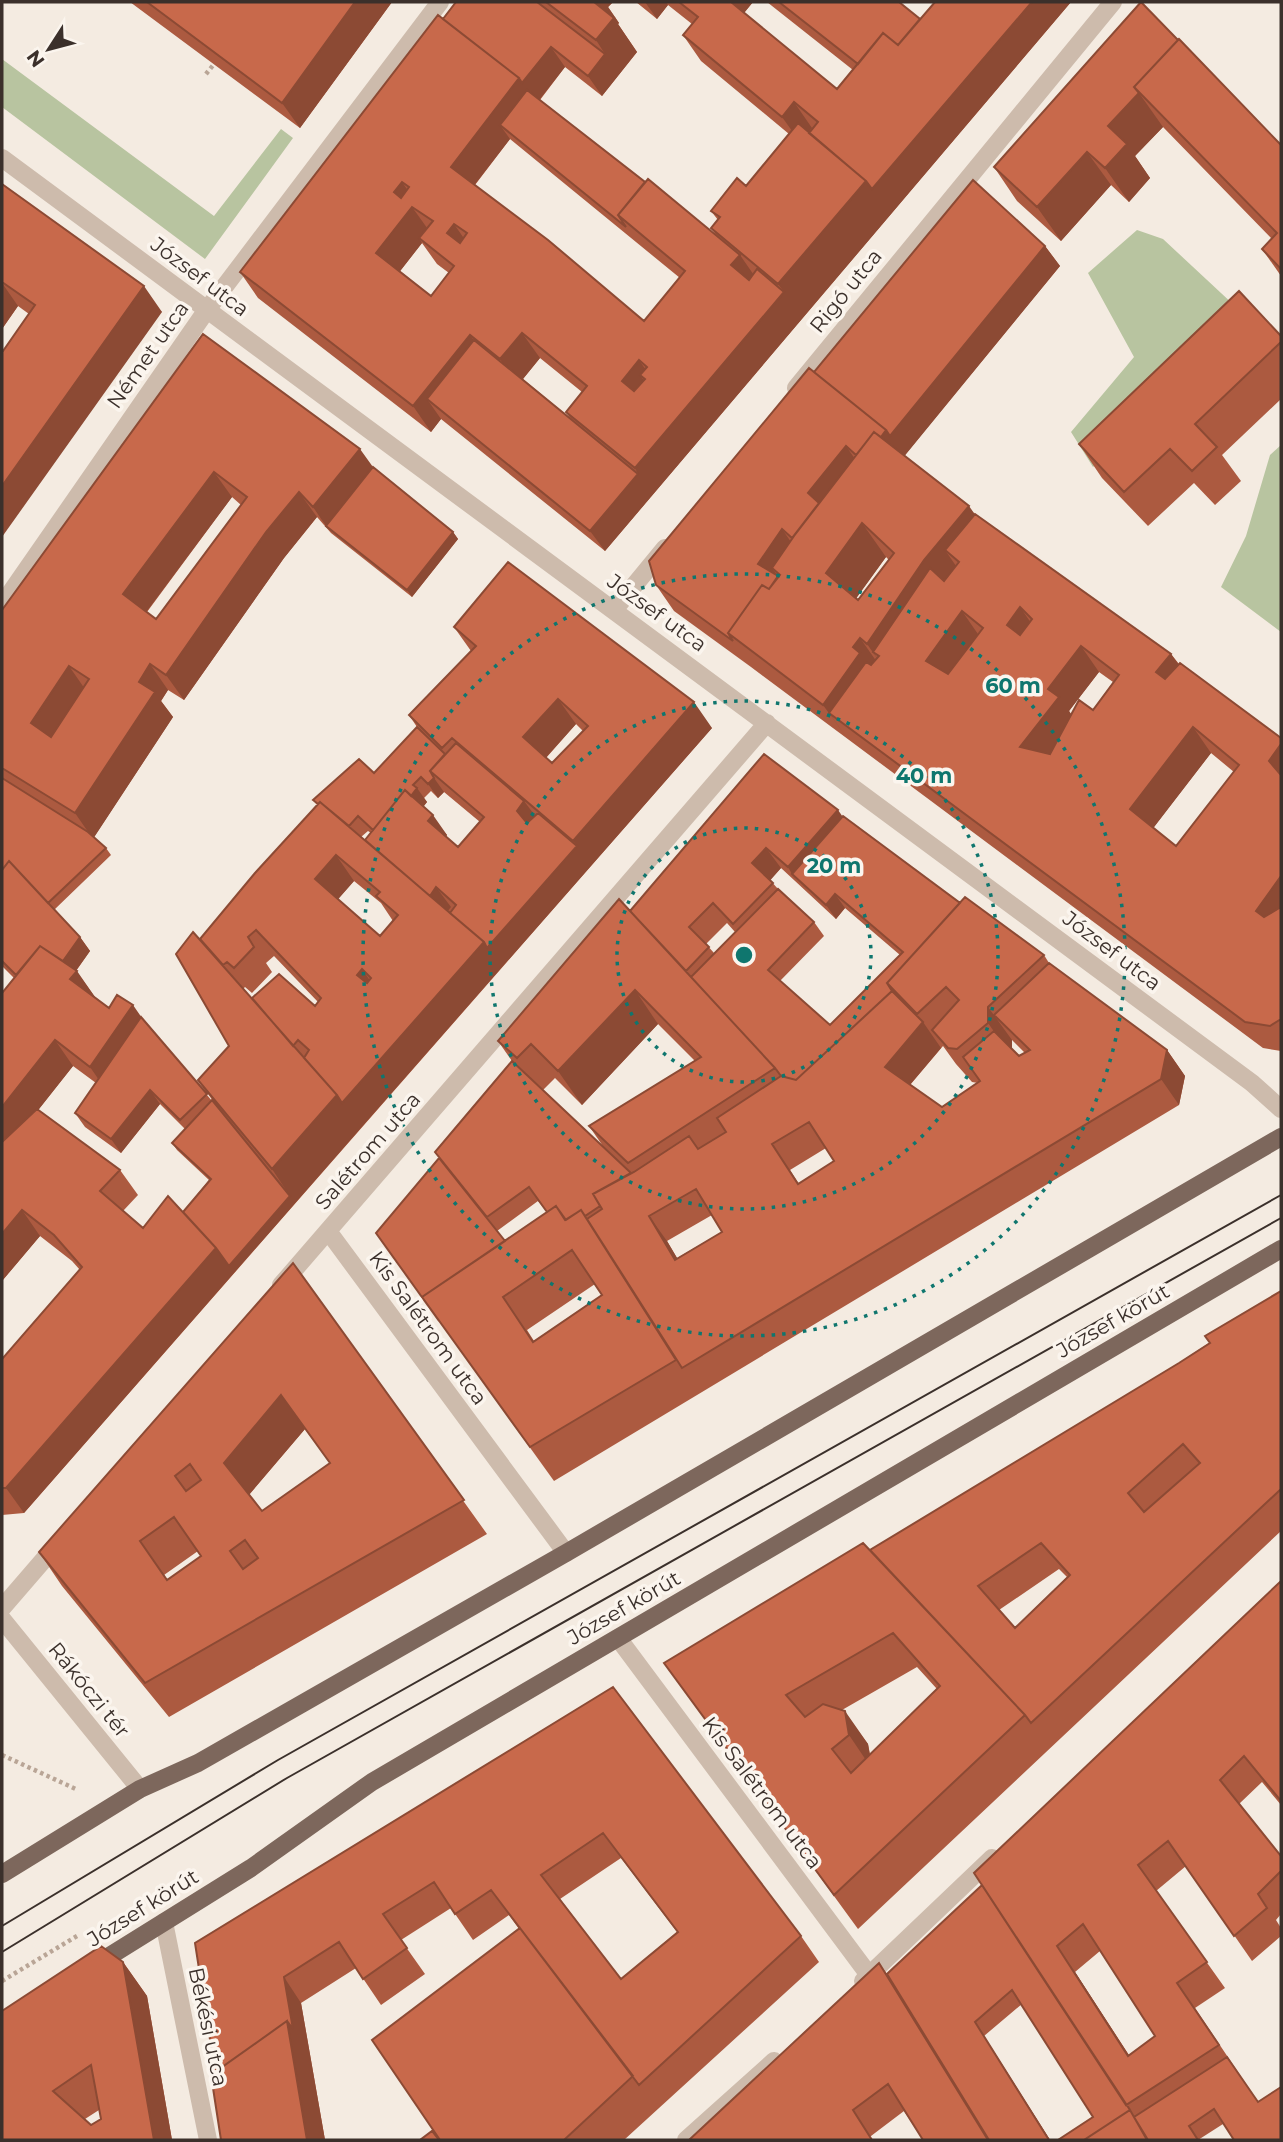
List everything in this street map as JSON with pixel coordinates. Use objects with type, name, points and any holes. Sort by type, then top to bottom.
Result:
[{"type":"main road","points":[[2,1874],[140,1789],[198,1763],[566,1553],[1281,1137]]},
{"type":"main road","name":"József körút","points":[[83,1973],[251,1868],[372,1782],[1281,1249]]},
{"type":"street","name":"Német utca","points":[[2,605],[206,310],[440,2]]},
{"type":"street","name":"Rigó utca","points":[[789,396],[1113,2]]},
{"type":"street","name":"József utca","points":[[2,159],[1252,1083],[1281,1109]]},
{"type":"street","points":[[614,610],[675,535]]},
{"type":"street","name":"Salétrom utca","points":[[274,1294],[767,723]]},
{"type":"street","name":"Kis Salétrom utca","points":[[328,1231],[566,1553]]},
{"type":"street","points":[[2,1608],[74,1524]]},
{"type":"street","name":"Rákóczi tér","points":[[2,1619],[140,1789]]},
{"type":"street","name":"Kis Salétrom utca","points":[[618,1638],[869,1975]]},
{"type":"street","points":[[849,1993],[1000,1851]]},
{"type":"street","name":"Békési utca","points":[[164,1922],[208,2140]]},
{"type":"street","points":[[686,2140],[788,2048]]},
{"type":"path","points":[[206,74],[214,64]]},
{"type":"path","points":[[2,1755],[78,1790]]},
{"type":"green space","points":[[2,59],[214,216],[281,129],[293,138],[205,259],[2,107]]},
{"type":"green space","points":[[1137,230],[1163,239],[1250,320],[1093,467],[1071,432],[1134,357],[1088,273]]},
{"type":"green space","points":[[1281,445],[1281,632],[1221,587],[1246,536],[1270,455]]},
{"type":"building","points":[[147,2],[355,2],[282,103]]},
{"type":"building","points":[[456,2],[537,2],[605,54],[588,76],[551,47],[522,83],[443,19]]},
{"type":"building","points":[[546,2],[594,2],[614,18],[596,40]]},
{"type":"building","points":[[679,2],[731,2],[837,89],[883,33],[898,45],[935,2],[1032,2],[872,189],[809,133],[818,122],[794,102],[782,117],[683,35],[698,17]]},
{"type":"building","points":[[779,2],[899,2],[920,19],[898,45],[883,33],[858,64]]},
{"type":"building","points":[[1141,2],[1178,40],[1134,87],[1139,93],[1108,126],[1127,144],[1105,168],[1087,152],[1037,207],[994,167]]},
{"type":"building","points":[[438,15],[519,78],[451,167],[548,240],[644,321],[685,271],[618,215],[648,179],[740,255],[731,265],[749,280],[757,269],[784,292],[635,468],[566,412],[587,386],[522,333],[500,359],[470,335],[413,406],[240,272]],"holes":[[[402,182],[409,187],[401,198],[394,192]],[[412,207],[433,221],[419,238],[454,266],[431,296],[376,253]],[[454,224],[467,233],[460,243],[447,233]],[[639,360],[647,367],[640,375],[645,379],[634,391],[622,381]]]},
{"type":"building","points":[[1179,39],[1281,145],[1281,269],[1262,249],[1277,233],[1134,87]]},
{"type":"building","points":[[527,90],[645,182],[618,215],[626,227],[500,125]]},
{"type":"building","points":[[798,123],[866,181],[778,284],[711,228],[720,217],[711,211],[737,178],[746,186]]},
{"type":"building","points":[[973,180],[1045,246],[890,436],[814,372]]},
{"type":"building","points":[[2,184],[144,286],[2,486],[2,351],[35,305],[2,282]]},
{"type":"building","points":[[1239,291],[1281,336],[1281,342],[1195,424],[1217,447],[1192,471],[1170,449],[1124,492],[1079,444]]},
{"type":"building","points":[[203,334],[360,449],[313,507],[299,492],[266,532],[166,675],[150,664],[139,682],[155,692],[75,813],[2,768],[2,610]],"holes":[[[214,472],[247,497],[156,619],[123,594]],[[69,666],[89,679],[51,737],[31,723]]]},
{"type":"building","points":[[474,340],[638,474],[590,531],[427,399]]},
{"type":"building","points":[[809,368],[886,430],[881,437],[874,432],[856,455],[846,446],[808,493],[819,503],[792,538],[782,529],[758,564],[778,576],[769,589],[762,585],[728,633],[733,641],[656,585],[649,561]]},
{"type":"building","points":[[874,432],[969,506],[924,560],[867,644],[860,638],[853,647],[860,653],[823,705],[728,633],[762,585],[769,589],[780,575],[772,568]],"holes":[[[862,523],[894,553],[858,600],[826,573]]]},
{"type":"building","points":[[373,467],[453,532],[407,590],[326,526]]},
{"type":"building","points":[[975,514],[1171,654],[1156,672],[1165,679],[1180,663],[1281,738],[1281,744],[1269,761],[1281,775],[1281,876],[1256,911],[1264,917],[1281,907],[1281,1019],[1270,1026],[1245,1022],[829,713],[866,662],[871,665],[879,656],[873,652],[930,568],[944,581],[959,562],[945,550]],"holes":[[[1020,607],[1032,619],[1020,635],[1007,625]],[[962,611],[983,628],[948,674],[926,661]],[[1081,646],[1119,675],[1093,710],[1079,700],[1050,754],[1020,747],[1059,697],[1048,689]],[[1193,727],[1239,765],[1176,846],[1130,809]]]},
{"type":"building","points":[[508,562],[694,702],[573,841],[452,738],[442,748],[409,715],[476,646],[454,627]],"holes":[[[558,699],[588,726],[552,763],[523,737]]]},
{"type":"building","points":[[417,727],[445,754],[430,771],[434,778],[428,784],[421,777],[413,785],[417,788],[411,796],[405,790],[373,830],[358,816],[349,826],[320,802],[318,804],[313,800],[359,759],[374,773]]},
{"type":"building","points":[[456,743],[524,801],[517,811],[527,823],[538,813],[577,846],[487,948],[484,942],[450,913],[456,905],[436,887],[430,896],[365,840],[405,790],[433,815],[428,821],[458,847],[484,817],[430,771]]},
{"type":"building","points":[[764,754],[838,810],[788,867],[766,848],[752,863],[773,883],[733,924],[713,903],[689,927],[709,947],[686,971],[630,911]]},
{"type":"building","points":[[2,778],[88,832],[106,848],[48,903],[9,861],[2,870]]},
{"type":"building","points":[[320,802],[484,942],[342,1103],[304,1058],[309,1050],[298,1040],[293,1046],[252,998],[279,974],[315,1006],[321,998],[256,930],[248,937],[254,947],[234,968],[227,962],[223,965],[200,939],[255,873]],"holes":[[[336,855],[380,892],[376,896],[398,915],[380,936],[315,879]],[[362,969],[371,978],[367,983],[357,975]]]},
{"type":"building","points":[[843,816],[960,903],[887,983],[892,991],[796,1080],[781,1076],[691,977],[778,889],[814,922],[768,970],[830,1025],[903,952],[835,894],[826,905],[792,874]]},
{"type":"building","points":[[9,861],[80,937],[63,961],[40,946],[16,975],[2,961],[2,870]]},
{"type":"building","points":[[965,897],[1044,955],[988,1007],[988,1023],[957,1049],[948,1048],[932,1030],[959,1000],[946,987],[917,1014],[887,983]]},
{"type":"building","points":[[619,899],[775,1068],[628,1163],[589,1126],[701,1057],[635,990],[558,1071],[531,1044],[517,1058],[498,1041]]},
{"type":"building","points":[[193,932],[337,1095],[272,1169],[198,1080],[229,1046],[176,954]]},
{"type":"building","points":[[40,946],[77,971],[70,979],[109,1008],[117,995],[133,1005],[90,1067],[55,1040],[2,1107],[2,993]]},
{"type":"building","points":[[1049,963],[1167,1050],[1161,1079],[682,1368],[587,1219],[602,1209],[593,1194],[634,1172],[689,1136],[698,1149],[726,1132],[717,1118],[781,1076],[796,1080],[892,991],[923,1022],[885,1067],[942,1107],[980,1081],[963,1057],[994,1031],[1019,1056],[1030,1050],[994,1015]],"holes":[[[809,1122],[834,1161],[798,1184],[772,1144]],[[696,1189],[722,1232],[675,1260],[649,1216]]]},
{"type":"building","points":[[141,1017],[207,1094],[180,1120],[150,1090],[111,1139],[75,1113]]},
{"type":"building","points":[[512,1061],[631,1173],[593,1194],[600,1206],[585,1216],[581,1210],[566,1220],[556,1206],[547,1212],[529,1187],[487,1217],[435,1152]]},
{"type":"building","points":[[212,1100],[290,1196],[229,1266],[183,1212],[211,1179],[172,1143]]},
{"type":"building","points":[[37,1109],[120,1170],[100,1191],[143,1228],[168,1196],[216,1248],[6,1488],[2,1488],[2,1359],[82,1267],[54,1235],[22,1210],[2,1234],[2,1142]]},
{"type":"building","points":[[439,1158],[505,1241],[422,1297],[439,1321],[376,1233]]},
{"type":"building","points":[[556,1206],[565,1220],[581,1210],[676,1360],[530,1447],[422,1297]],"holes":[[[572,1250],[602,1295],[533,1342],[503,1297]]]},
{"type":"building","points":[[293,1263],[464,1500],[145,1683],[39,1552]],"holes":[[[281,1395],[330,1463],[262,1511],[224,1463]],[[190,1464],[201,1480],[186,1491],[175,1476]],[[174,1517],[201,1556],[167,1580],[140,1541]],[[245,1540],[258,1558],[243,1569],[230,1551]]]},
{"type":"building","points":[[1281,1291],[1281,1489],[1031,1723],[870,1550],[1179,1363],[1210,1343],[1205,1336]],"holes":[[[1183,1444],[1200,1463],[1144,1512],[1128,1493]],[[1041,1543],[1070,1575],[1015,1628],[978,1586]]]},
{"type":"building","points":[[863,1543],[1025,1715],[834,1895],[664,1663]],"holes":[[[893,1633],[940,1686],[851,1773],[832,1749],[849,1735],[845,1711],[823,1704],[805,1717],[786,1695]]]},
{"type":"building","points":[[1281,1581],[1281,1801],[1244,1756],[1220,1780],[1281,1856],[1281,1871],[1258,1894],[1267,1908],[1234,1936],[1168,1841],[1138,1865],[1207,1962],[1177,1983],[1219,2045],[1126,2105],[974,1873]],"holes":[[[1083,1924],[1155,2036],[1128,2056],[1057,1946]]]},
{"type":"building","points":[[613,1687],[801,1936],[639,2085],[491,1890],[455,1914],[434,1882],[383,1914],[407,1948],[363,1979],[339,1942],[284,1977],[293,2029],[287,2021],[215,2072],[195,1943]],"holes":[[[603,1833],[678,1932],[621,1979],[541,1875]]]},
{"type":"building","points":[[982,1885],[1130,2110],[1084,2140],[1058,2140],[1093,2117],[1012,1990],[975,2022],[1049,2140],[989,2140],[887,1974]]},
{"type":"building","points":[[520,1928],[633,2076],[564,2140],[440,2140],[372,2040]]},
{"type":"building","points":[[101,1946],[123,1962],[154,2140],[2,2140],[2,2011]],"holes":[[[91,2065],[101,2119],[91,2125],[53,2091]]]},
{"type":"building","points":[[879,1963],[988,2140],[923,2140],[888,2084],[853,2110],[872,2140],[689,2140]]},
{"type":"building","points":[[287,2021],[307,2140],[221,2140],[211,2075]]},
{"type":"building","points":[[1227,2057],[1258,2102],[1281,2087],[1281,2140],[1234,2140],[1214,2109],[1189,2126],[1198,2140],[1148,2140],[1134,2117]]},
{"type":"building","points":[[1130,2110],[1147,2140],[1084,2140]]},
{"type":"building","points":[[432,2131],[439,2140],[420,2140]]},
{"type":"tram line","points":[[2,1926],[278,1760],[1281,1195]]},
{"type":"tram line","points":[[2,1952],[287,1778],[1281,1218]]}]
